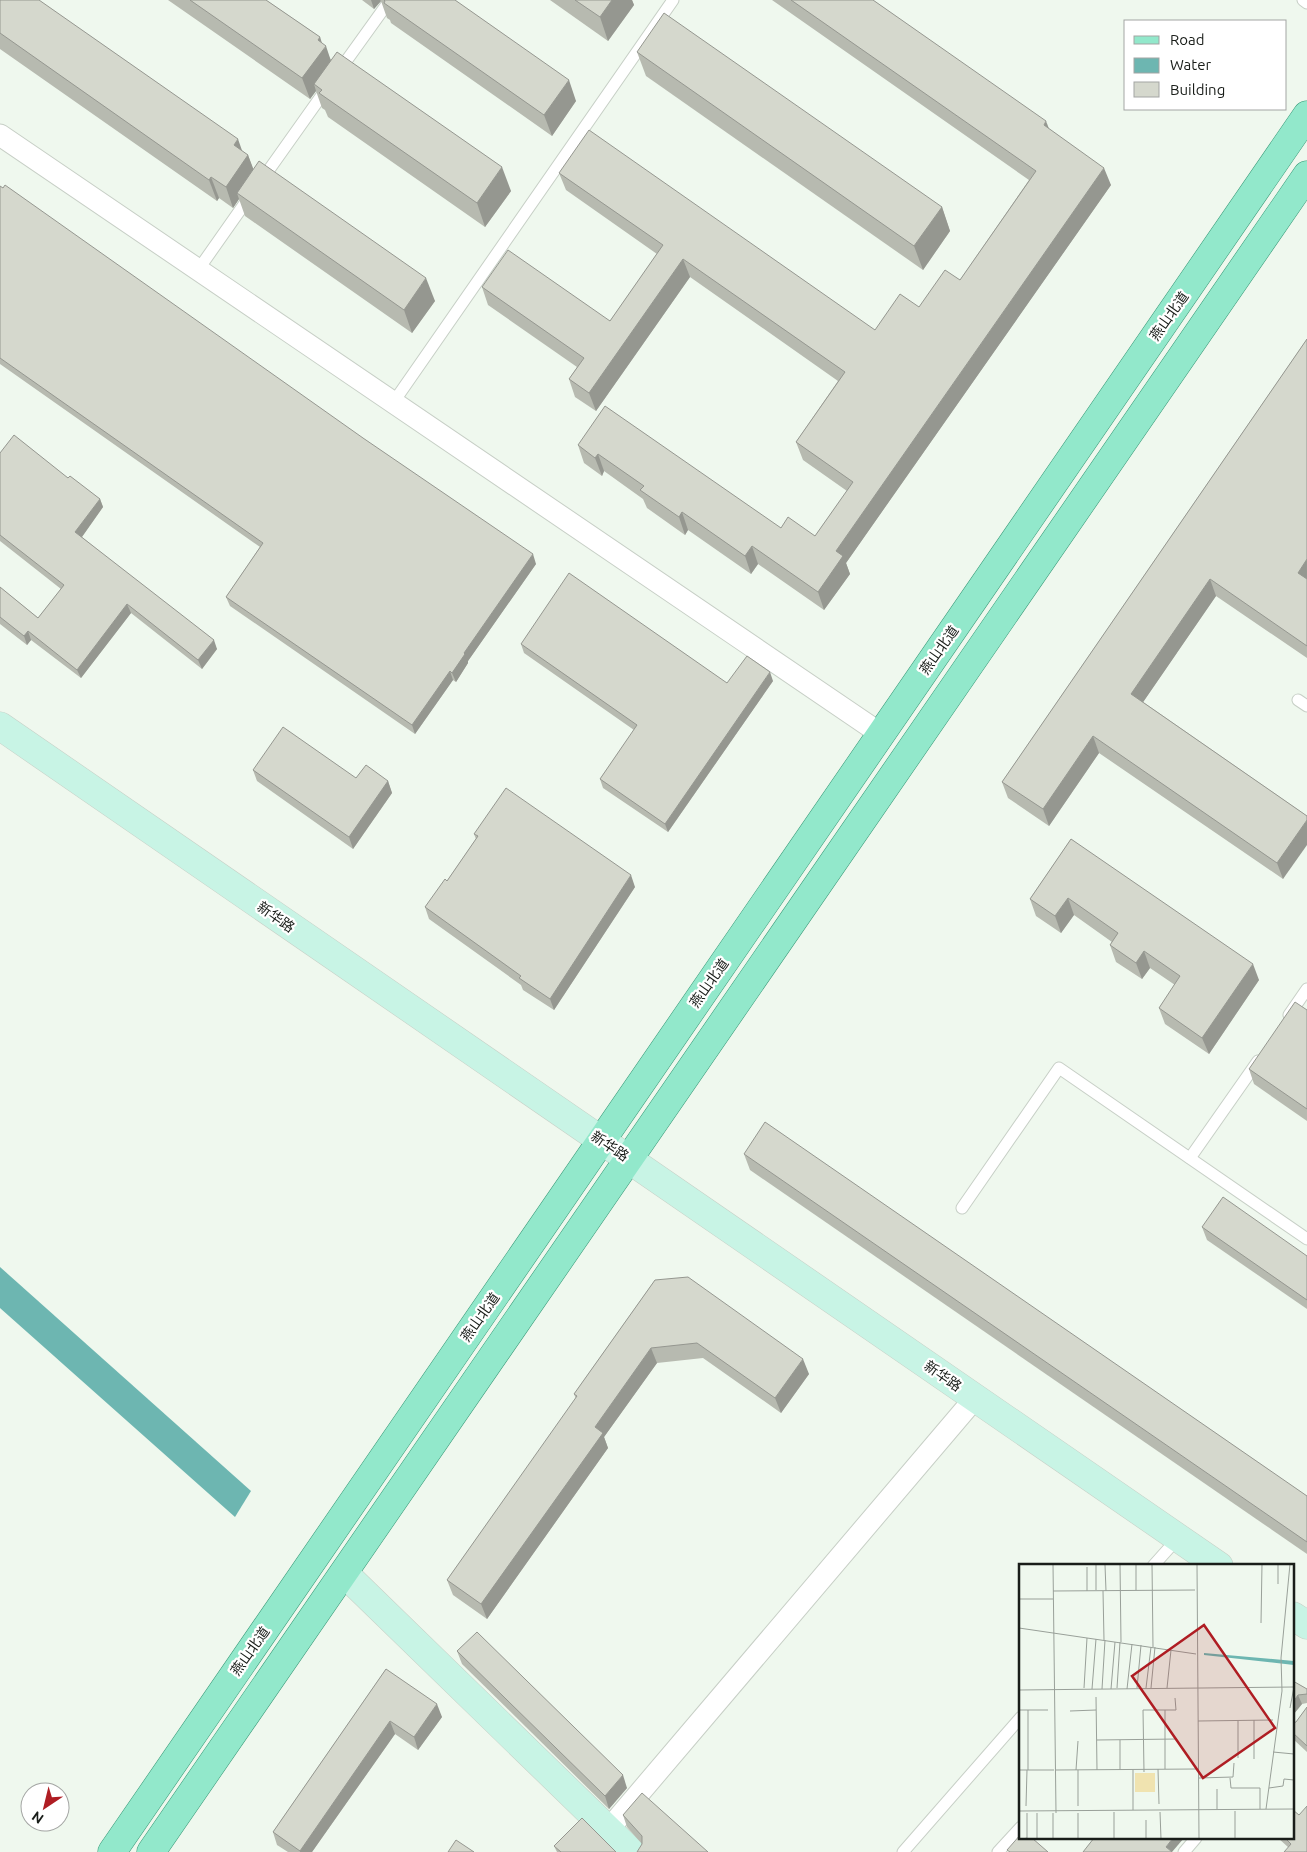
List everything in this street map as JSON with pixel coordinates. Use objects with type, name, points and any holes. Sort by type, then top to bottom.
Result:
[{"type":"main road","name":"燕山北道","points":[[112,1852],[1307,115]]},
{"type":"main road","points":[[151,1852],[1307,175]]},
{"type":"main road","name":"新华路","points":[[0,726],[1217,1564]]},
{"type":"main road","points":[[344,1573],[631,1852]]},
{"type":"main road","points":[[1294,1617],[1307,1626]]},
{"type":"street","points":[[0,135],[881,734]]},
{"type":"street","points":[[608,1830],[975,1398]]},
{"type":"lane","points":[[198,270],[390,0]]},
{"type":"lane","points":[[393,403],[673,0]]},
{"type":"lane","points":[[1303,0],[1307,2]]},
{"type":"lane","points":[[1285,1022],[1307,989]]},
{"type":"lane","points":[[1190,1158],[1263,1054]]},
{"type":"lane","points":[[962,1208],[1059,1068],[1307,1239]]},
{"type":"lane","points":[[1156,1564],[1178,1538]]},
{"type":"lane","points":[[903,1852],[1019,1720]]},
{"type":"lane","points":[[998,1852],[1019,1829]]},
{"type":"lane","points":[[1184,1852],[1194,1840]]},
{"type":"water","points":[[0,1267],[251,1491],[235,1517],[0,1308]]},
{"type":"building","points":[[0,0],[39,0],[238,139],[234,145],[248,155],[226,187],[211,177],[209,180],[0,33]]},
{"type":"building","points":[[190,0],[266,0],[320,37],[318,40],[326,46],[302,78]]},
{"type":"building","points":[[384,0],[455,0],[569,80],[544,115],[384,3]]},
{"type":"building","points":[[575,0],[612,0],[600,17]]},
{"type":"building","points":[[791,0],[873,0],[1046,121],[1044,125],[1104,168],[836,551],[843,556],[818,592],[752,546],[745,556],[682,512],[679,517],[640,490],[644,486],[598,454],[595,458],[578,445],[605,406],[781,528],[788,517],[815,536],[853,482],[796,442],[845,372],[683,259],[589,393],[569,379],[584,358],[482,287],[508,250],[610,321],[663,245],[559,173],[589,130],[875,330],[900,294],[919,307],[945,270],[960,280],[1036,171]]},
{"type":"building","points":[[664,13],[942,207],[914,246],[637,52]]},
{"type":"building","points":[[337,52],[502,167],[477,203],[319,93],[322,90],[314,84]]},
{"type":"building","points":[[259,161],[426,278],[404,310],[237,193]]},
{"type":"building","points":[[5,185],[363,438],[533,554],[452,673],[450,671],[412,725],[226,597],[263,543],[0,358],[0,186],[3,188]]},
{"type":"building","points":[[1307,339],[1307,559],[1298,573],[1307,579],[1307,646],[1210,579],[1131,694],[1307,816],[1307,820],[1277,863],[1093,736],[1043,809],[1002,782]]},
{"type":"building","points":[[14,435],[68,478],[70,476],[100,499],[75,532],[214,640],[198,660],[127,604],[77,670],[28,631],[24,636],[0,617],[0,587],[38,618],[64,585],[0,535],[0,453]]},
{"type":"building","points":[[569,573],[727,683],[747,656],[770,672],[665,824],[600,779],[637,725],[521,644]]},
{"type":"building","points":[[283,727],[356,778],[366,765],[388,781],[349,837],[253,770]]},
{"type":"building","points":[[506,788],[631,875],[550,999],[425,907],[445,879],[447,881],[478,836],[474,834]]},
{"type":"building","points":[[1071,839],[1253,964],[1202,1038],[1159,1008],[1180,976],[1144,951],[1136,963],[1110,945],[1118,933],[1068,898],[1055,916],[1030,899]]},
{"type":"building","points":[[1295,1002],[1307,1010],[1307,1109],[1249,1069]]},
{"type":"building","points":[[765,1122],[1307,1496],[1307,1542],[744,1154]]},
{"type":"building","points":[[1223,1197],[1307,1256],[1307,1300],[1202,1227]]},
{"type":"building","points":[[688,1277],[803,1359],[775,1398],[697,1343],[651,1348],[595,1427],[603,1433],[481,1604],[447,1580],[577,1396],[574,1394],[655,1280]]},
{"type":"building","points":[[477,1632],[623,1775],[605,1796],[457,1651]]},
{"type":"building","points":[[386,1669],[437,1704],[414,1737],[390,1721],[300,1851],[273,1832]]},
{"type":"building","points":[[1294,1682],[1307,1689],[1307,1694],[1298,1695],[1294,1701]]},
{"type":"building","points":[[1307,1707],[1307,1746],[1294,1734],[1294,1723]]},
{"type":"building","points":[[642,1793],[708,1852],[637,1852],[642,1844],[642,1836],[623,1815]]},
{"type":"building","points":[[1307,1806],[1307,1852],[1284,1852],[1291,1844],[1287,1840],[1294,1840],[1294,1811],[1299,1815]]},
{"type":"building","points":[[582,1818],[616,1852],[561,1852],[554,1846]]},
{"type":"building","points":[[1019,1836],[1019,1840],[1034,1840],[1048,1852],[1010,1852],[1007,1850]]},
{"type":"building","points":[[456,1840],[474,1852],[448,1852]]},
{"type":"building","points":[[1092,1840],[1171,1840],[1166,1847],[1172,1852],[1083,1852]]}]
